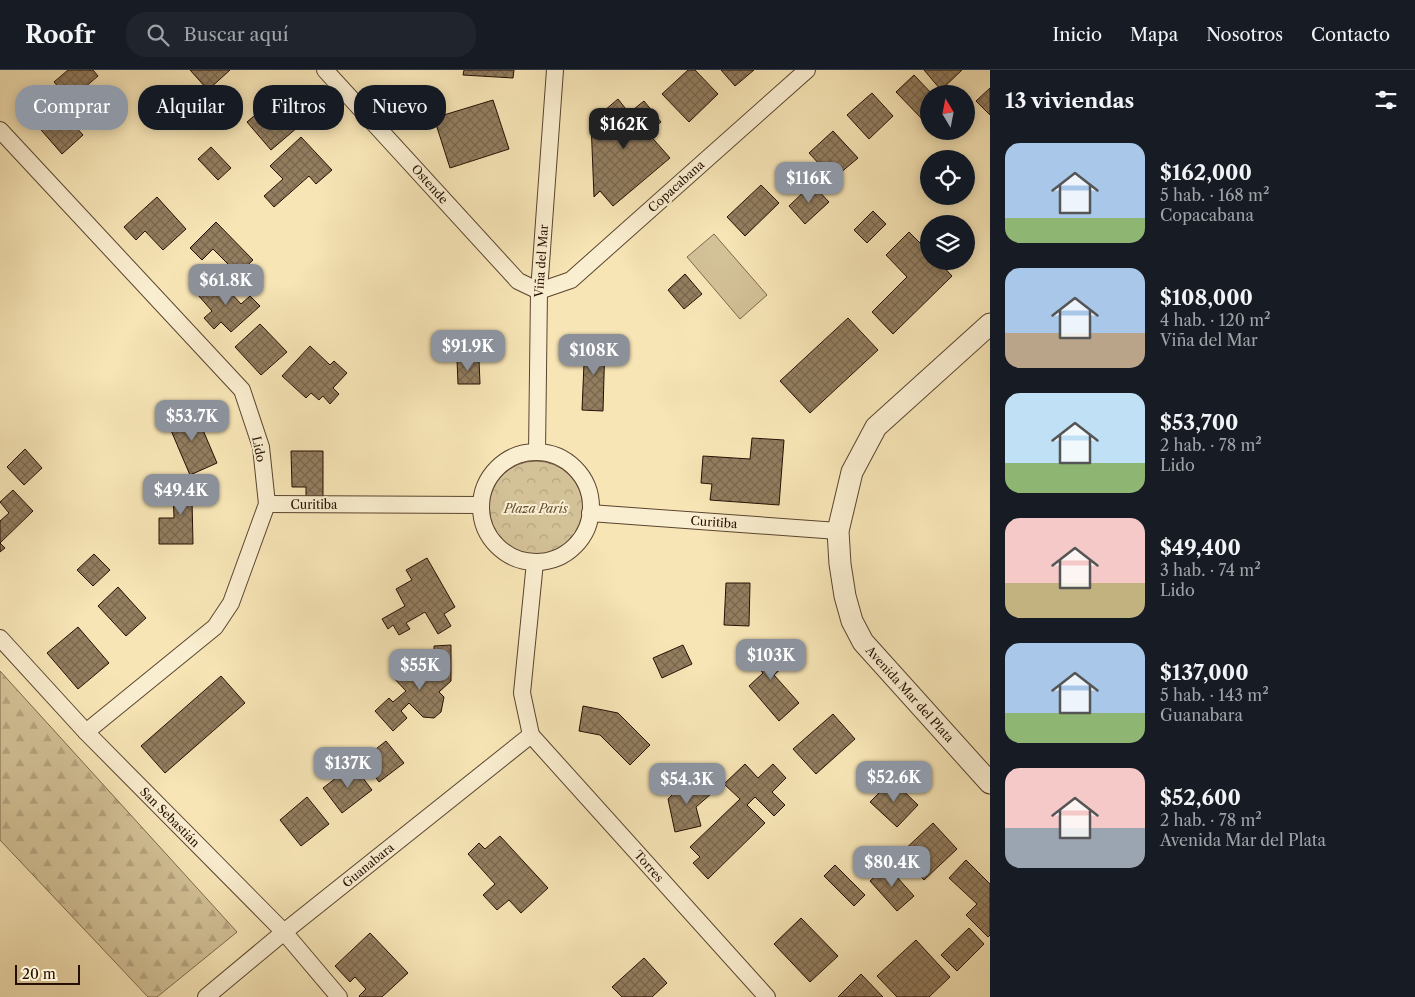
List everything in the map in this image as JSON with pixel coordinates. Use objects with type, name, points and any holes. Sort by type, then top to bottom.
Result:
[{"type":"street","name":"Ostende","points":[[325,70],[518,281],[539,291]]},
{"type":"street","name":"Viña del Mar","points":[[537,452],[539,291],[555,70]]},
{"type":"street","name":"Copacabana","points":[[539,291],[571,280],[807,70]]},
{"type":"street","name":"Lido","points":[[0,130],[242,390],[260,447],[267,504],[231,603],[215,627],[86,732]]},
{"type":"street","name":"Avenida Mar del Plata","points":[[990,324],[876,426],[852,472],[838,531],[840,564],[845,596],[852,621],[863,642],[990,783]]},
{"type":"street","points":[[537,452],[555,455],[571,464],[583,478],[590,495],[590,513],[586,528],[578,542],[566,553],[551,559],[535,562],[518,559],[503,551],[491,538],[483,523],[481,505],[484,488],[492,474],[504,462],[520,454],[537,452]]},
{"type":"street","name":"Curitiba","points":[[267,504],[481,505]]},
{"type":"street","name":"Curitiba","points":[[590,513],[838,531]]},
{"type":"street","points":[[531,735],[522,693],[535,562]]},
{"type":"street","name":"San Sebastián","points":[[0,638],[86,732],[284,932],[339,997]]},
{"type":"street","name":"Guanabara","points":[[206,997],[284,932],[531,735]]},
{"type":"street","name":"Torres","points":[[531,735],[767,997]]},
{"type":"green space","points":[[714,234],[767,295],[740,319],[687,257]]},
{"type":"green space","name":"Plaza París","points":[[536,461],[554,465],[569,475],[579,490],[583,508],[579,526],[569,541],[554,551],[536,555],[518,551],[503,541],[493,526],[489,508],[493,490],[503,475],[518,465]]},
{"type":"green space","points":[[0,671],[237,932],[157,997],[148,997],[0,840]]},
{"type":"building","points":[[68,70],[93,70],[98,76],[88,85],[57,85],[54,82]]},
{"type":"building","points":[[190,70],[230,70],[214,85],[204,85]]},
{"type":"building","points":[[464,70],[514,70],[513,78],[463,75]]},
{"type":"building","points":[[688,70],[695,70],[718,94],[689,122],[662,94]]},
{"type":"building","points":[[721,70],[754,70],[735,86]]},
{"type":"building","points":[[924,70],[962,70],[946,85],[937,85]]},
{"type":"building","points":[[914,75],[923,85],[920,85],[920,117],[896,92]]},
{"type":"building","points":[[990,88],[990,115],[976,101]]},
{"type":"building","points":[[872,93],[893,116],[869,139],[847,115]]},
{"type":"building","points":[[618,99],[629,113],[644,101],[661,122],[648,133],[670,158],[613,206],[600,191],[594,197],[591,122]]},
{"type":"building","points":[[493,100],[509,149],[450,168],[438,130],[446,130],[446,114]]},
{"type":"building","points":[[253,117],[253,129],[247,122]]},
{"type":"building","points":[[41,130],[78,130],[83,135],[62,154]]},
{"type":"building","points":[[254,130],[294,130],[271,150]]},
{"type":"building","points":[[833,131],[858,158],[833,179],[809,153]]},
{"type":"building","points":[[301,137],[332,170],[316,184],[309,176],[274,207],[264,196],[283,179],[270,166]]},
{"type":"building","points":[[211,147],[231,168],[218,180],[198,159]]},
{"type":"building","points":[[812,184],[829,202],[805,224],[789,206]]},
{"type":"building","points":[[761,185],[779,203],[745,236],[727,217]]},
{"type":"building","points":[[157,197],[186,229],[163,250],[145,231],[136,240],[124,227]]},
{"type":"building","points":[[873,211],[886,224],[867,243],[854,230]]},
{"type":"building","points":[[216,222],[253,260],[238,274],[213,249],[202,260],[190,248]]},
{"type":"building","points":[[909,232],[920,243],[920,270],[946,270],[952,276],[893,334],[872,312],[907,277],[886,255]]},
{"type":"building","points":[[685,274],[702,294],[684,309],[668,290]]},
{"type":"building","points":[[217,278],[241,304],[250,296],[260,306],[231,332],[221,322],[214,329],[204,318],[212,311],[198,295]]},
{"type":"building","points":[[848,318],[878,350],[810,413],[780,381]]},
{"type":"building","points":[[260,324],[287,352],[261,375],[235,347]]},
{"type":"building","points":[[585,340],[605,341],[603,411],[582,410]]},
{"type":"building","points":[[310,346],[330,365],[334,361],[347,373],[333,388],[339,394],[330,404],[323,396],[319,400],[311,393],[306,398],[282,376]]},
{"type":"building","points":[[457,360],[479,360],[480,384],[458,384]]},
{"type":"building","points":[[194,409],[217,463],[190,475],[167,421]]},
{"type":"building","points":[[752,438],[784,440],[779,505],[710,500],[712,484],[701,483],[703,456],[750,459]]},
{"type":"building","points":[[25,449],[42,468],[24,485],[7,467]]},
{"type":"building","points":[[291,451],[323,451],[323,498],[306,499],[306,487],[292,487]]},
{"type":"building","points":[[173,485],[205,485],[205,500],[192,500],[193,544],[159,544],[159,518],[174,518]]},
{"type":"building","points":[[13,490],[33,511],[0,543],[0,521],[9,513],[0,502]]},
{"type":"building","points":[[0,543],[5,548],[0,552]]},
{"type":"building","points":[[94,554],[110,570],[93,586],[77,570]]},
{"type":"building","points":[[427,558],[455,607],[444,614],[451,626],[438,634],[425,612],[406,623],[410,629],[399,635],[393,625],[388,629],[382,619],[405,606],[396,589],[412,580],[406,570]]},
{"type":"building","points":[[726,583],[750,583],[749,626],[724,625]]},
{"type":"building","points":[[118,587],[146,618],[126,636],[98,606]]},
{"type":"building","points":[[78,627],[109,663],[78,689],[47,653]]},
{"type":"building","points":[[762,639],[785,665],[774,675],[799,703],[779,721],[749,686],[763,673],[746,653]]},
{"type":"building","points":[[451,645],[451,681],[439,692],[444,697],[441,712],[434,718],[423,717],[409,703],[401,711],[407,718],[393,731],[375,711],[389,698],[393,702],[406,691],[391,675],[403,665],[419,682],[434,669],[434,646]]},
{"type":"building","points":[[683,645],[692,664],[662,678],[653,658]]},
{"type":"building","points":[[221,676],[245,703],[165,773],[141,746]]},
{"type":"building","points":[[583,706],[618,713],[650,745],[630,765],[600,735],[579,731]]},
{"type":"building","points":[[833,714],[855,739],[816,774],[793,749]]},
{"type":"building","points":[[386,741],[404,763],[379,782],[362,760]]},
{"type":"building","points":[[745,764],[758,778],[773,764],[786,778],[772,792],[785,805],[774,816],[755,797],[747,805],[765,823],[708,879],[693,863],[700,857],[690,847],[740,799],[724,784]]},
{"type":"building","points":[[353,765],[372,790],[342,813],[323,788]]},
{"type":"building","points":[[692,775],[711,794],[696,807],[701,826],[675,832],[668,799]]},
{"type":"building","points":[[892,780],[918,805],[897,827],[870,802]]},
{"type":"building","points":[[307,797],[329,824],[301,846],[280,820]]},
{"type":"building","points":[[933,823],[957,849],[924,880],[900,854]]},
{"type":"building","points":[[500,836],[548,888],[521,913],[509,900],[497,910],[483,895],[495,884],[468,854],[479,843],[485,849]]},
{"type":"building","points":[[966,860],[990,884],[990,935],[988,937],[966,915],[977,904],[949,878]]},
{"type":"building","points":[[835,865],[865,895],[854,906],[824,876]]},
{"type":"building","points":[[887,866],[914,896],[897,911],[870,881]]},
{"type":"building","points":[[801,918],[838,956],[810,982],[774,944]]},
{"type":"building","points":[[969,928],[984,944],[957,971],[941,955]]},
{"type":"building","points":[[370,933],[408,973],[382,997],[360,997],[366,989],[355,977],[350,982],[335,966]]},
{"type":"building","points":[[916,940],[950,977],[929,997],[897,997],[877,976]]},
{"type":"building","points":[[644,958],[667,983],[652,997],[622,997],[612,987]]},
{"type":"building","points":[[861,974],[883,997],[838,997]]}]
